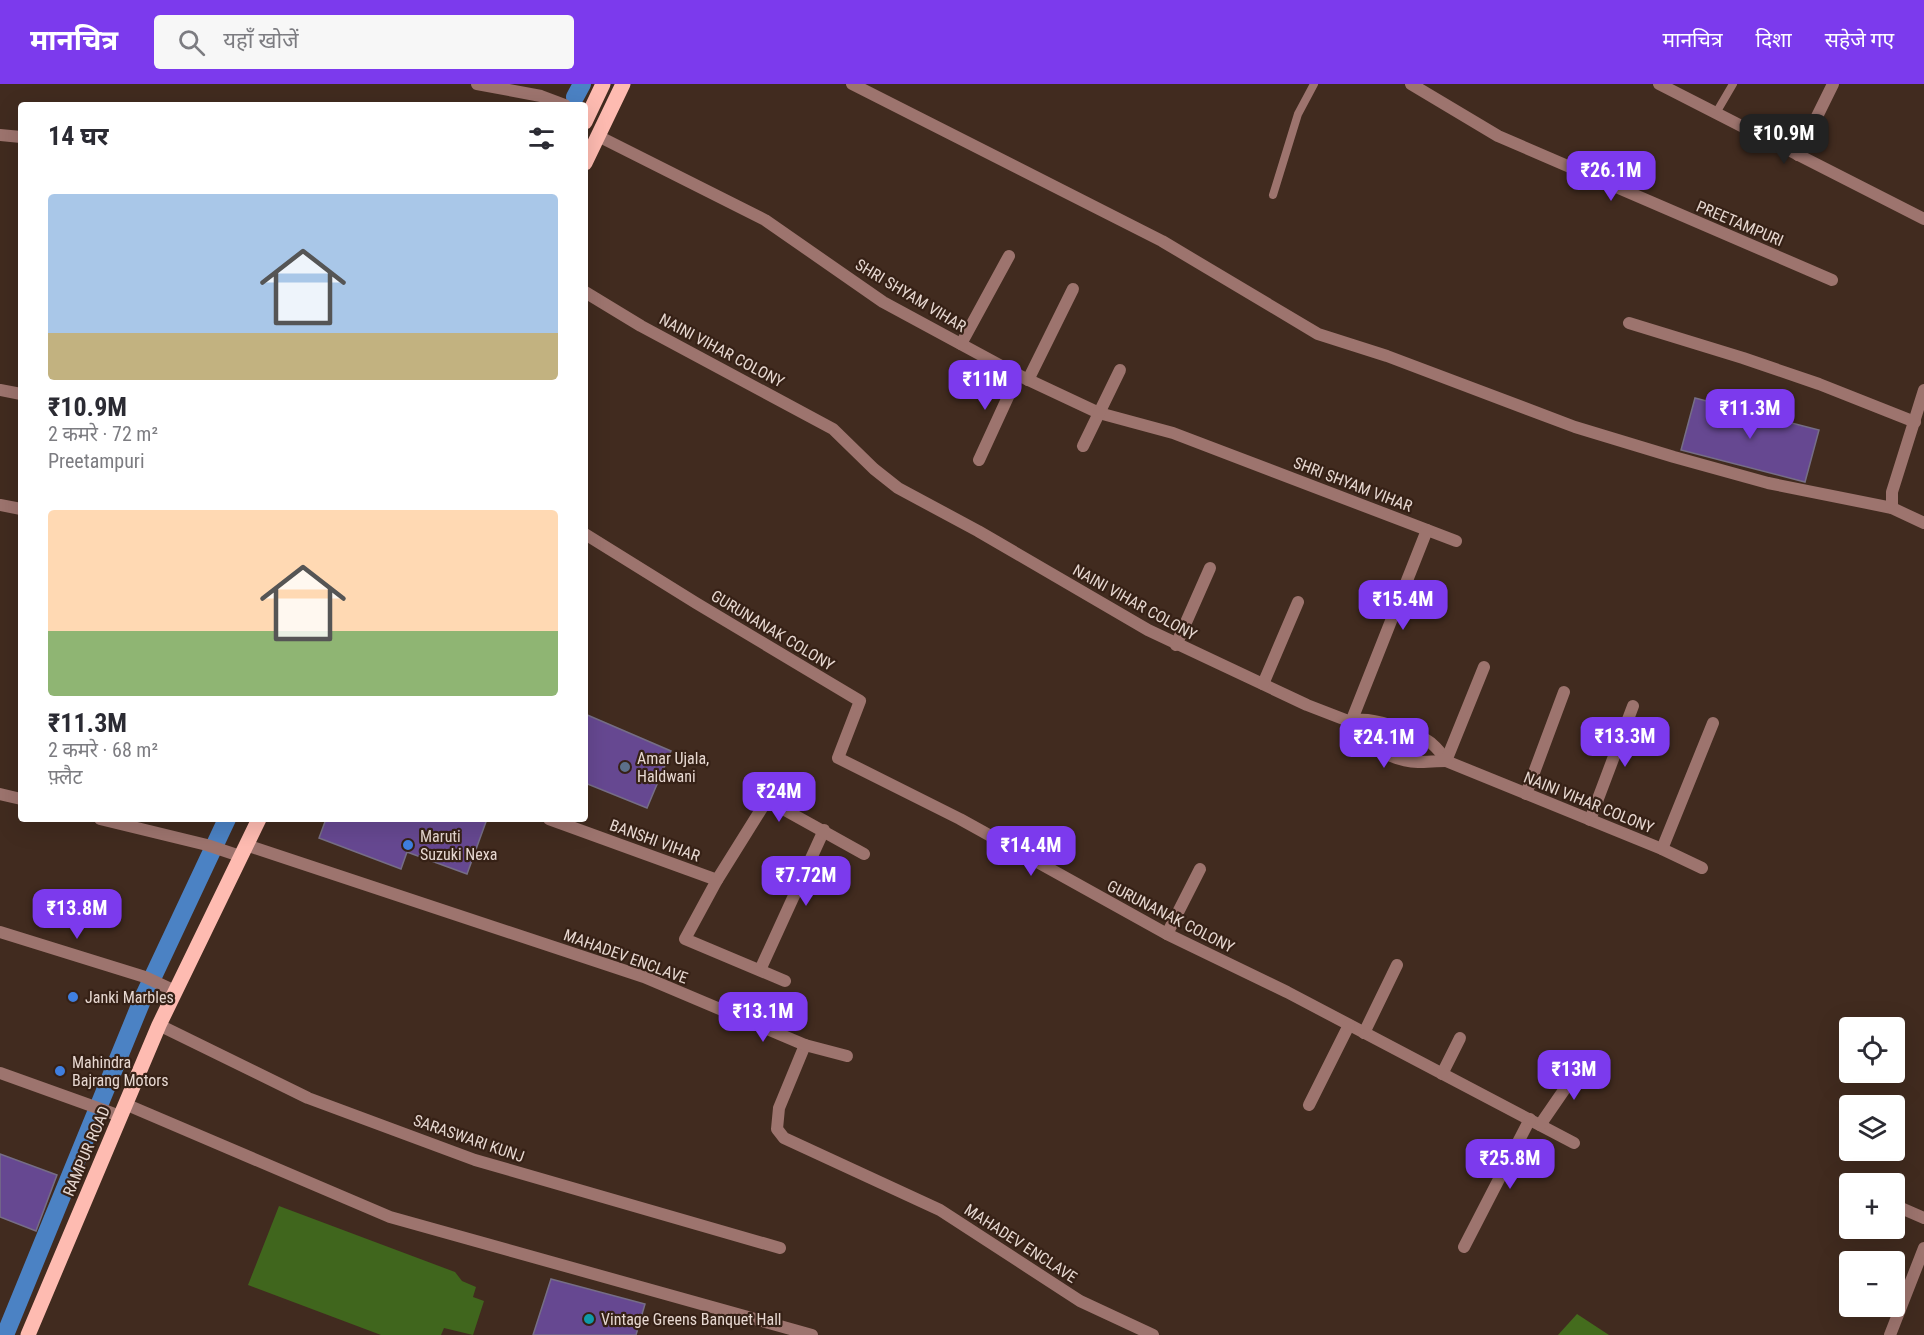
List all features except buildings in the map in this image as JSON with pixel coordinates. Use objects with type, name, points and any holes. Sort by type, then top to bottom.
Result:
[{"type":"main road","points":[[588,113],[603,84]]},
{"type":"main road","points":[[588,157],[623,84]]},
{"type":"main road","name":"RAMPUR ROAD","points":[[28,1335],[117,1111],[258,822]]},
{"type":"street","points":[[477,84],[541,96],[557,102]]},
{"type":"street","points":[[852,84],[1162,241],[1318,334],[1386,356],[1575,427],[1674,458],[1767,483],[1892,508],[1924,523]]},
{"type":"street","name":"PREETAMPURI","points":[[1411,84],[1498,136],[1832,280]]},
{"type":"street","points":[[1659,84],[1924,219]]},
{"type":"street","points":[[1797,155],[1833,84]]},
{"type":"street","points":[[0,135],[18,137]]},
{"type":"street","name":"SHRI SHYAM VIHAR","points":[[598,136],[765,220],[883,302],[1023,378],[1099,413],[1173,433],[1456,541]]},
{"type":"street","points":[[960,344],[1009,256]]},
{"type":"street","points":[[979,460],[1073,289]]},
{"type":"street","name":"NAINI VIHAR COLONY","points":[[588,294],[641,326],[833,429],[874,469],[898,488],[978,531],[1176,645],[1307,705],[1351,722],[1355,719],[1371,719],[1429,741],[1446,760],[1662,849],[1702,868]]},
{"type":"street","points":[[1629,323],[1743,358],[1914,422]]},
{"type":"street","points":[[1083,446],[1120,370]]},
{"type":"street","points":[[0,390],[18,393]]},
{"type":"street","points":[[1892,508],[1892,492],[1924,390]]},
{"type":"street","points":[[0,505],[18,508]]},
{"type":"street","points":[[1426,530],[1351,722],[1354,730],[1362,738],[1390,755],[1417,762],[1446,760],[1484,667]]},
{"type":"street","name":"GURUNANAK COLONY","points":[[588,536],[860,700],[838,758],[960,819],[1167,934],[1287,992],[1574,1143]]},
{"type":"street","points":[[1176,645],[1210,568]]},
{"type":"street","points":[[1263,684],[1298,602]]},
{"type":"street","points":[[1526,794],[1564,692]]},
{"type":"street","points":[[1590,820],[1633,706]]},
{"type":"street","points":[[1662,849],[1713,723]]},
{"type":"street","points":[[0,794],[18,798]]},
{"type":"street","points":[[785,981],[686,939],[717,880],[767,800],[864,854]]},
{"type":"street","name":"MAHADEV ENCLAVE","points":[[112,822],[224,850],[243,851],[644,977],[805,1045],[779,1108],[777,1129],[784,1138],[940,1210],[1080,1301],[1153,1335]]},
{"type":"street","name":"BANSHI VIHAR","points":[[557,822],[717,880]]},
{"type":"street","points":[[760,970],[824,830]]},
{"type":"street","points":[[1167,934],[1200,869]]},
{"type":"street","points":[[0,932],[145,977],[175,991]]},
{"type":"street","points":[[1364,1033],[1397,965]]},
{"type":"street","points":[[1309,1105],[1349,1025]]},
{"type":"street","name":"SARASWARI KUNJ","points":[[159,1026],[308,1098],[475,1160],[780,1248]]},
{"type":"street","points":[[1442,1074],[1460,1038]]},
{"type":"street","points":[[805,1045],[847,1056]]},
{"type":"street","points":[[1464,1247],[1535,1122],[1584,1061]]},
{"type":"street","points":[[0,1073],[89,1104],[117,1111],[390,1217],[812,1335]]},
{"type":"street","points":[[1905,1210],[1924,1218]]},
{"type":"street","points":[[1890,1335],[1924,1248]]},
{"type":"lane","points":[[1273,195],[1298,114],[1314,84]]},
{"type":"lane","points":[[1716,113],[1733,84]]},
{"type":"green space","points":[[279,1206],[455,1272],[462,1281],[476,1287],[473,1297],[484,1301],[473,1335],[444,1328],[441,1335],[381,1335],[248,1285]]},
{"type":"green space","points":[[1577,1314],[1609,1335],[1558,1335]]},
{"type":"waterway","points":[[575,97],[582,84]]},
{"type":"waterway","points":[[5,1335],[143,998],[226,822]]},
{"type":"place","name":"Amar Ujala, Haldwani","points":[[625,767]]},
{"type":"place","name":"Maruti Suzuki Nexa","points":[[408,845]]},
{"type":"place","name":"Janki Marbles","points":[[73,997]]},
{"type":"place","name":"Mahindra Bajrang Motors","points":[[60,1071]]},
{"type":"place","name":"Vintage Greens Banquet Hall","points":[[589,1319]]}]
